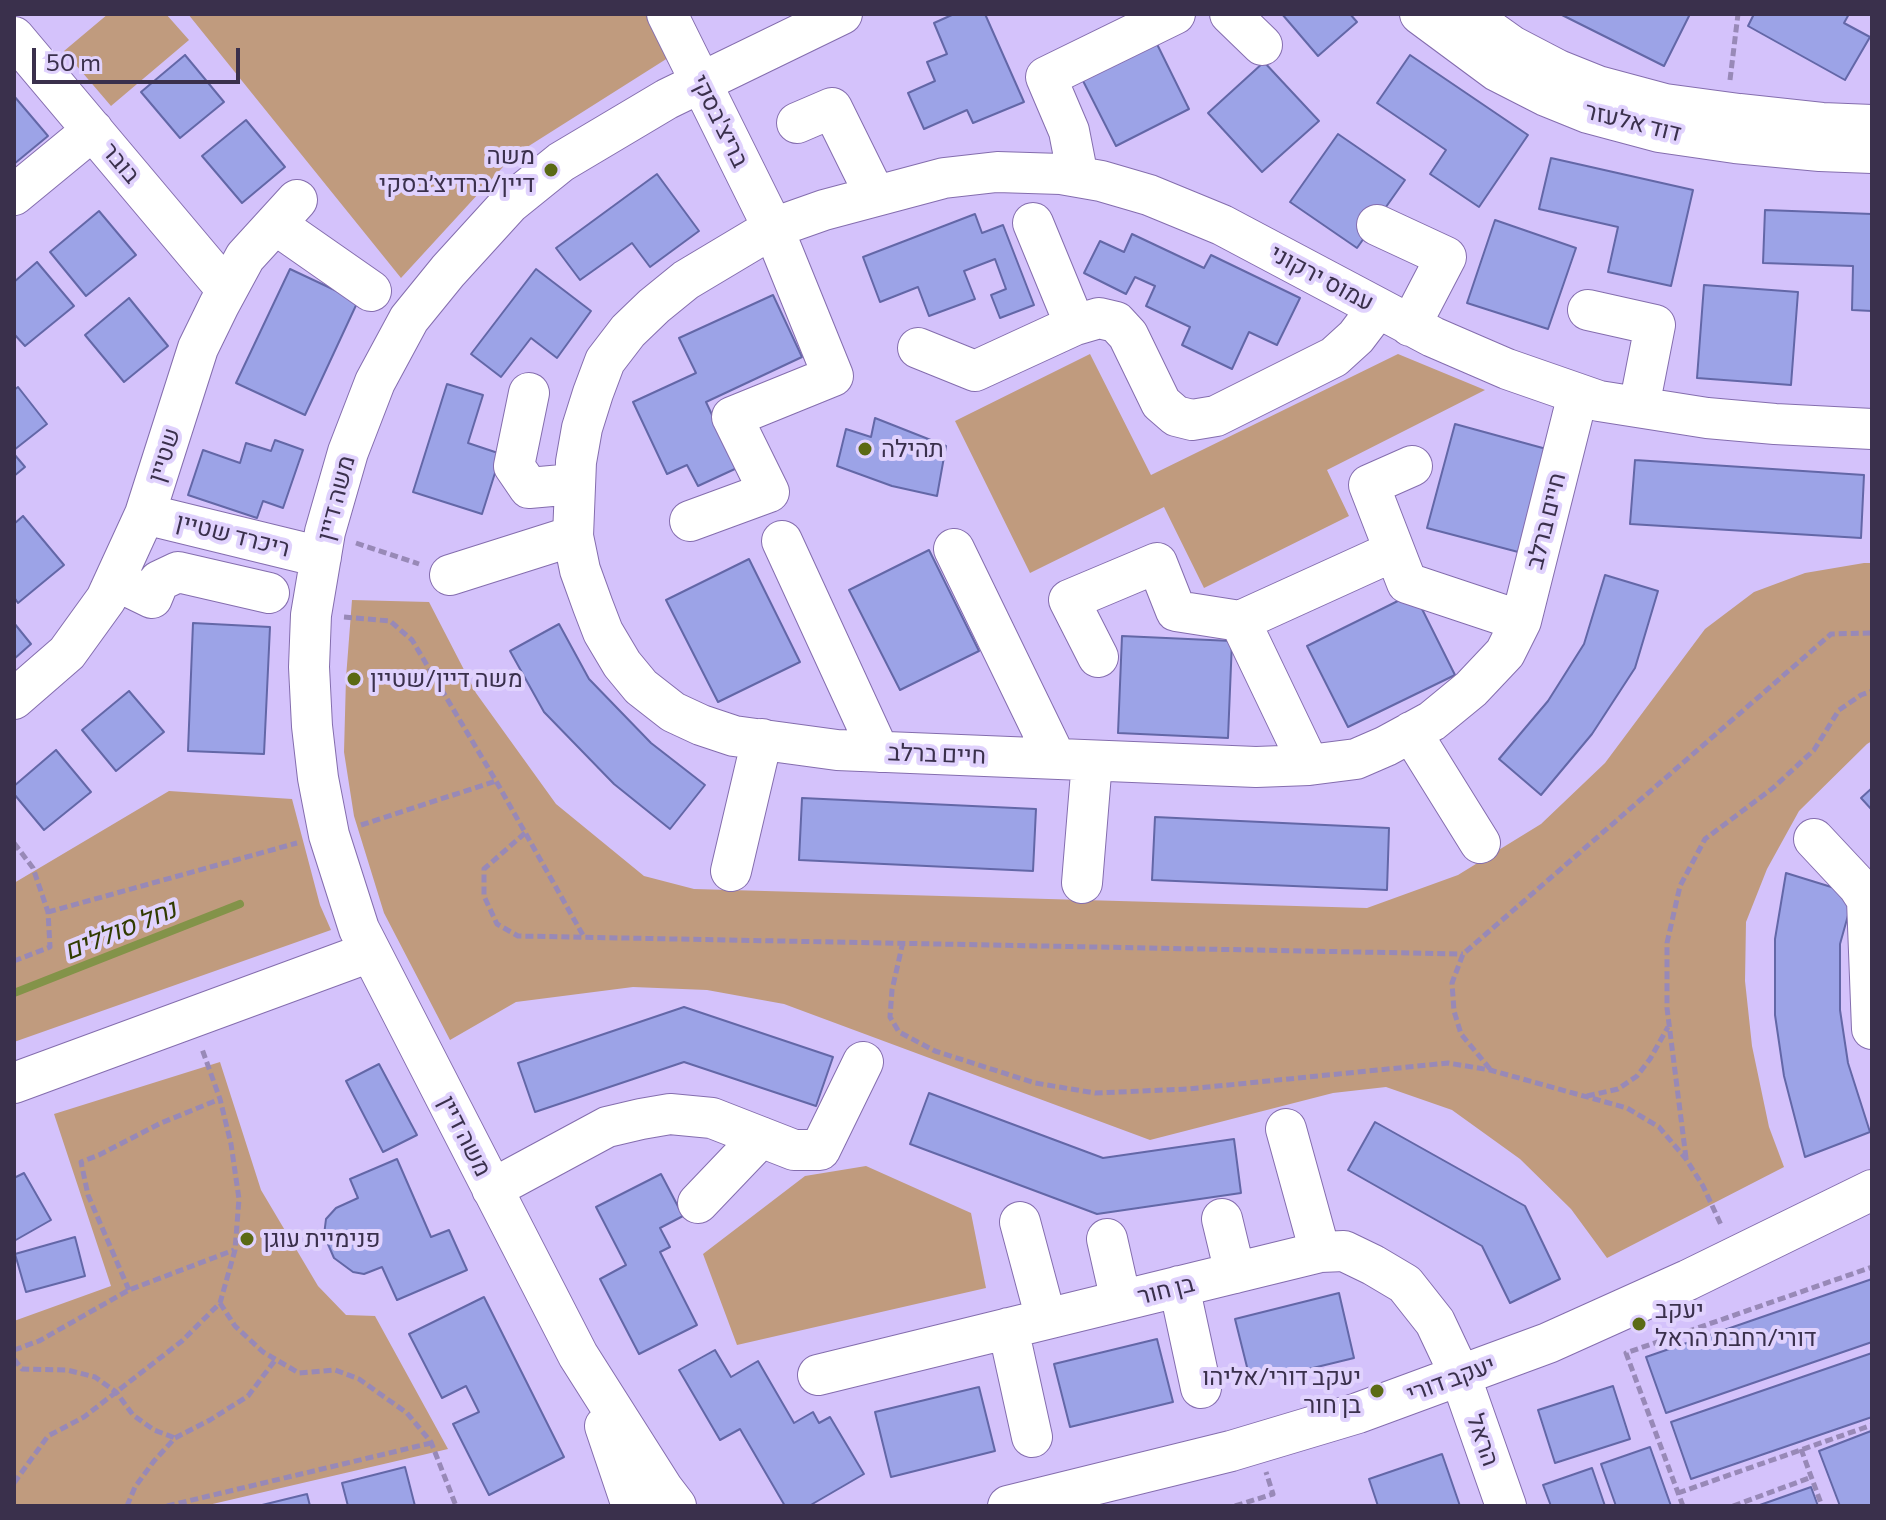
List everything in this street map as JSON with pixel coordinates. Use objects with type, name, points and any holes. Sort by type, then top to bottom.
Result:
[{"type":"street","name":"בריצ'בסקי","points":[[667,14],[773,228],[833,376],[732,417],[769,492],[690,521]]},
{"type":"street","name":"משה דיין","points":[[676,1506],[578,1355],[359,929],[329,835],[318,778],[309,667],[311,615],[323,544],[348,452],[375,382],[409,319],[448,271],[509,204],[561,162],[614,129],[702,82],[842,14]]},
{"type":"street","points":[[1078,177],[1069,131],[1046,77],[1175,14]]},
{"type":"street","points":[[1230,14],[1262,45]]},
{"type":"street","name":"דוד אלעזר","points":[[1420,14],[1497,71],[1588,113],[1659,132],[1735,143],[1872,153]]},
{"type":"street","name":"דוד אלעזר","points":[[1467,14],[1512,46],[1598,86],[1665,104],[1822,123],[1872,125]]},
{"type":"street","name":"בובר","points":[[14,37],[227,290]]},
{"type":"street","points":[[797,123],[832,108],[875,195]]},
{"type":"street","points":[[14,195],[93,130]]},
{"type":"street","name":"עמוס ירקוני","points":[[773,228],[875,195],[944,178],[997,172],[1061,174],[1101,181],[1149,195],[1222,225],[1433,337],[1507,369],[1599,401],[1707,418],[1872,429]]},
{"type":"street","name":"שטיין","points":[[14,699],[67,653],[106,599],[145,514],[198,348],[245,257],[286,212],[371,291]]},
{"type":"street","points":[[1033,223],[1075,325]]},
{"type":"street","points":[[918,348],[975,371],[1075,325],[1099,318],[1116,322],[1128,335],[1161,403],[1176,416],[1192,420],[1216,416],[1334,357],[1356,337],[1394,317],[1446,257],[1377,225]]},
{"type":"street","name":"חיים ברלב","points":[[773,228],[686,280],[628,331],[605,361],[593,393],[582,428],[574,484],[573,536],[580,570],[603,632],[622,664],[641,687],[673,712],[734,736],[837,750],[1256,767],[1356,759],[1432,721],[1471,689],[1505,653],[1521,621],[1578,394]]},
{"type":"street","points":[[1588,310],[1655,325],[1639,407]]},
{"type":"street","points":[[529,393],[514,466],[529,488],[574,484]]},
{"type":"street","points":[[1412,466],[1369,485],[1407,583],[1521,621]]},
{"type":"street","name":"ריכרד שטיין","points":[[145,514],[323,544]]},
{"type":"street","points":[[450,575],[573,536]]},
{"type":"street","points":[[782,541],[879,752]]},
{"type":"street","points":[[954,549],[1074,760],[1082,883]]},
{"type":"street","points":[[1098,657],[1069,600],[1157,563],[1176,611],[1240,621],[1394,551]]},
{"type":"street","points":[[115,580],[152,598],[159,581],[178,572],[269,593]]},
{"type":"street","points":[[1240,621],[1309,765]]},
{"type":"street","points":[[1411,732],[1480,843]]},
{"type":"street","points":[[731,871],[762,739]]},
{"type":"street","points":[[1814,839],[1867,900],[1872,1029]]},
{"type":"street","points":[[14,1083],[370,952]]},
{"type":"street","name":"משה דיין","points":[[492,1189],[607,1127],[670,1114],[712,1118],[794,1150],[820,1150],[863,1062]]},
{"type":"street","points":[[1286,1129],[1320,1252]]},
{"type":"street","points":[[698,1203],[761,1137]]},
{"type":"street","name":"יעקב דורי","points":[[1008,1506],[1258,1443],[1358,1413],[1548,1343],[1872,1190]]},
{"type":"street","points":[[1222,1219],[1235,1273]]},
{"type":"street","points":[[1020,1222],[1046,1319]]},
{"type":"street","points":[[1107,1239],[1121,1301]]},
{"type":"street","name":"בן חור","points":[[818,1375],[1320,1252],[1344,1251],[1405,1284],[1435,1322],[1460,1375]]},
{"type":"street","points":[[1179,1286],[1201,1388]]},
{"type":"street","points":[[1008,1328],[1032,1437]]},
{"type":"street","name":"משה דיין","points":[[578,1355],[632,1506]]},
{"type":"street","name":"הראל","points":[[1460,1375],[1506,1506]]},
{"type":"street","points":[[599,1410],[607,1468],[604,1506]]},
{"type":"path","points":[[1726,112],[1738,14]]},
{"type":"path","points":[[323,544],[450,575]]},
{"type":"path","points":[[311,615],[390,621],[412,640],[584,938]]},
{"type":"path","points":[[1490,1070],[1461,1034],[1454,1011],[1452,983],[1463,954],[1831,634],[1872,633]]},
{"type":"path","points":[[1686,1159],[1667,1008],[1667,943],[1680,886],[1705,839],[1773,788],[1814,750],[1839,710],[1872,691]]},
{"type":"path","points":[[48,912],[329,835],[496,781]]},
{"type":"path","points":[[525,833],[484,869],[484,896],[497,924],[518,936],[1463,954]]},
{"type":"path","points":[[14,843],[33,868],[48,912],[50,947],[14,961]]},
{"type":"path","points":[[903,942],[892,990],[890,1017],[899,1032],[935,1051],[1035,1083],[1095,1093],[1188,1089],[1448,1063],[1490,1070],[1627,1108],[1659,1127],[1686,1159],[1703,1186],[1735,1256]]},
{"type":"path","points":[[14,1483],[48,1436],[84,1417],[182,1341],[220,1303],[235,1250],[239,1199],[231,1144],[220,1099],[191,1018]]},
{"type":"path","points":[[1586,1096],[1618,1089],[1637,1076],[1669,1026]]},
{"type":"path","points":[[129,1290],[88,1195],[81,1162],[161,1123],[220,1099]]},
{"type":"path","points":[[14,1350],[39,1341],[129,1290],[235,1250]]},
{"type":"path","points":[[1683,1506],[1626,1353],[1872,1267]]},
{"type":"path","points":[[220,1303],[235,1326],[263,1352],[299,1373],[335,1370],[359,1379],[407,1413],[431,1442],[456,1506]]},
{"type":"path","points":[[14,1359],[22,1369],[67,1370],[95,1377],[116,1392],[133,1415],[154,1430],[175,1438]]},
{"type":"path","points":[[127,1506],[135,1487],[175,1438],[248,1396],[276,1359]]},
{"type":"path","points":[[1678,1493],[1872,1425]]},
{"type":"path","points":[[167,1506],[431,1442]]},
{"type":"path","points":[[1235,1506],[1273,1494],[1258,1443]]},
{"type":"path","points":[[1801,1449],[1822,1506]]},
{"type":"path","points":[[1733,1506],[1812,1477]]},
{"type":"shaded area","points":[[108,14],[166,14],[189,40],[111,106],[64,51]]},
{"type":"shaded area","points":[[188,14],[649,14],[671,56],[513,156],[401,278]]},
{"type":"shaded area","points":[[1090,354],[1151,475],[1398,354],[1485,390],[1327,470],[1349,516],[1204,588],[1164,507],[1030,573],[955,421]]},
{"type":"shaded area","points":[[1872,563],[1872,741],[1799,811],[1767,869],[1746,922],[1745,981],[1752,1046],[1769,1127],[1784,1167],[1607,1258],[1571,1209],[1520,1159],[1452,1110],[1386,1087],[1333,1093],[1150,1140],[784,1004],[707,990],[633,987],[516,1002],[450,1040],[384,913],[354,816],[344,752],[352,600],[429,602],[476,693],[556,804],[644,876],[694,889],[1367,908],[1458,875],[1541,824],[1605,763],[1705,629],[1754,592],[1805,573]]},
{"type":"shaded area","points":[[169,791],[292,799],[320,905],[331,930],[14,1042],[14,883]]},
{"type":"shaded area","points":[[220,1062],[261,1190],[318,1286],[346,1315],[375,1316],[448,1449],[204,1506],[14,1506],[14,1321],[111,1286],[54,1114]]},
{"type":"shaded area","points":[[866,1166],[971,1213],[986,1288],[737,1345],[703,1254],[805,1176]]},
{"type":"building","points":[[954,14],[985,14],[1024,102],[973,123],[967,110],[924,129],[908,93],[935,81],[927,62],[947,54],[934,23]]},
{"type":"building","points":[[1282,14],[1350,14],[1357,22],[1318,56]]},
{"type":"building","points":[[1560,14],[1690,14],[1664,66]]},
{"type":"building","points":[[1754,14],[1849,14],[1844,23],[1870,37],[1845,80],[1748,26]]},
{"type":"building","points":[[1152,34],[1189,109],[1116,146],[1078,71]]},
{"type":"building","points":[[185,55],[224,102],[180,138],[141,92]]},
{"type":"building","points":[[1410,55],[1528,135],[1479,207],[1430,174],[1446,150],[1377,103]]},
{"type":"building","points":[[1264,62],[1319,121],[1262,172],[1208,113]]},
{"type":"building","points":[[14,96],[48,136],[14,164]]},
{"type":"building","points":[[246,120],[285,167],[242,203],[202,156]]},
{"type":"building","points":[[1338,134],[1405,180],[1357,248],[1290,202]]},
{"type":"building","points":[[1551,158],[1693,190],[1671,286],[1608,272],[1618,227],[1539,209]]},
{"type":"building","points":[[657,174],[699,231],[650,267],[632,243],[580,280],[556,248]]},
{"type":"building","points":[[1765,210],[1872,214],[1872,311],[1852,310],[1853,266],[1763,263]]},
{"type":"building","points":[[99,211],[136,255],[86,296],[50,252]]},
{"type":"building","points":[[975,214],[982,233],[1003,225],[1034,305],[1000,318],[991,295],[1006,289],[995,259],[964,271],[975,299],[929,316],[918,287],[880,302],[863,257]]},
{"type":"building","points":[[1495,220],[1576,248],[1548,329],[1467,303]]},
{"type":"building","points":[[1132,234],[1204,268],[1211,255],[1300,298],[1277,345],[1249,332],[1232,369],[1182,345],[1190,327],[1146,306],[1155,286],[1135,277],[1126,294],[1084,273],[1100,241],[1124,252]]},
{"type":"building","points":[[37,262],[74,306],[25,346],[14,334],[14,282]]},
{"type":"building","points":[[290,269],[358,301],[305,415],[236,383]]},
{"type":"building","points":[[536,269],[591,311],[557,358],[531,338],[501,377],[471,354]]},
{"type":"building","points":[[1704,285],[1798,292],[1791,385],[1697,378]]},
{"type":"building","points":[[773,295],[802,357],[706,402],[737,468],[698,486],[687,465],[667,474],[633,402],[696,373],[679,338]]},
{"type":"building","points":[[129,298],[168,346],[124,382],[85,335]]},
{"type":"building","points":[[447,384],[483,395],[468,443],[501,454],[482,514],[413,492]]},
{"type":"building","points":[[18,387],[47,424],[14,450],[14,390]]},
{"type":"building","points":[[875,418],[946,446],[937,496],[892,486],[837,466],[846,429],[871,437]]},
{"type":"building","points":[[1455,424],[1550,450],[1522,553],[1427,528]]},
{"type":"building","points":[[275,440],[303,450],[283,508],[263,501],[257,518],[188,495],[203,450],[240,463],[246,443],[271,451]]},
{"type":"building","points":[[14,454],[25,467],[14,476]]},
{"type":"building","points":[[1635,460],[1864,475],[1861,538],[1630,524]]},
{"type":"building","points":[[23,516],[64,565],[18,603],[14,597],[14,524]]},
{"type":"building","points":[[929,550],[979,651],[900,690],[849,590]]},
{"type":"building","points":[[749,559],[800,662],[718,702],[666,600]]},
{"type":"building","points":[[1605,575],[1658,591],[1635,668],[1592,734],[1541,795],[1499,759],[1548,701],[1584,644]]},
{"type":"building","points":[[1414,593],[1455,675],[1348,727],[1307,646]]},
{"type":"building","points":[[14,623],[31,644],[14,659]]},
{"type":"building","points":[[193,623],[270,627],[264,754],[188,751]]},
{"type":"building","points":[[559,624],[589,679],[651,743],[705,785],[670,829],[614,784],[544,712],[510,651]]},
{"type":"building","points":[[1122,636],[1232,641],[1228,738],[1118,733]]},
{"type":"building","points":[[129,691],[164,732],[116,771],[82,730]]},
{"type":"building","points":[[56,750],[91,792],[44,830],[14,794],[14,786]]},
{"type":"building","points":[[1872,788],[1872,810],[1861,798]]},
{"type":"building","points":[[802,798],[1036,809],[1033,871],[799,860]]},
{"type":"building","points":[[1155,817],[1389,828],[1387,890],[1152,880]]},
{"type":"building","points":[[1786,873],[1854,894],[1840,944],[1840,1010],[1848,1063],[1870,1132],[1805,1157],[1784,1076],[1775,1015],[1775,939]]},
{"type":"building","points":[[684,1007],[833,1057],[816,1106],[684,1062],[535,1112],[518,1063]]},
{"type":"building","points":[[379,1064],[417,1135],[383,1152],[346,1081]]},
{"type":"building","points":[[929,1093],[1103,1158],[1234,1139],[1241,1193],[1097,1214],[910,1144]]},
{"type":"building","points":[[1375,1122],[1525,1206],[1560,1279],[1510,1303],[1482,1246],[1348,1170]]},
{"type":"building","points":[[397,1159],[431,1237],[449,1230],[467,1270],[397,1300],[382,1267],[364,1274],[353,1272],[334,1258],[324,1235],[326,1219],[336,1208],[358,1198],[350,1179]]},
{"type":"building","points":[[24,1173],[51,1220],[14,1241],[14,1178]]},
{"type":"building","points":[[661,1174],[683,1216],[660,1228],[670,1247],[660,1252],[697,1325],[639,1354],[600,1279],[626,1265],[596,1207]]},
{"type":"building","points":[[75,1237],[85,1276],[26,1292],[15,1254]]},
{"type":"building","points":[[1872,1279],[1872,1342],[1666,1413],[1646,1357]]},
{"type":"building","points":[[1339,1293],[1354,1358],[1251,1383],[1235,1319]]},
{"type":"building","points":[[484,1297],[564,1457],[489,1495],[453,1424],[479,1412],[466,1386],[442,1398],[409,1334]]},
{"type":"building","points":[[1157,1339],[1173,1402],[1070,1427],[1054,1364]]},
{"type":"building","points":[[715,1350],[731,1377],[758,1361],[794,1423],[813,1412],[819,1423],[830,1417],[864,1474],[809,1506],[785,1506],[740,1429],[720,1440],[679,1370]]},
{"type":"building","points":[[1872,1353],[1872,1417],[1691,1479],[1671,1422]]},
{"type":"building","points":[[1613,1386],[1630,1439],[1555,1463],[1538,1410]]},
{"type":"building","points":[[979,1387],[995,1451],[891,1477],[875,1412]]},
{"type":"building","points":[[1871,1431],[1872,1506],[1840,1506],[1819,1451]]},
{"type":"building","points":[[1650,1447],[1671,1506],[1616,1506],[1601,1464]]},
{"type":"building","points":[[1442,1454],[1460,1506],[1378,1506],[1369,1479]]},
{"type":"building","points":[[405,1467],[415,1506],[348,1506],[342,1483]]},
{"type":"building","points":[[1592,1468],[1605,1506],[1551,1506],[1543,1485]]},
{"type":"building","points":[[1811,1487],[1818,1506],[1757,1506]]},
{"type":"building","points":[[307,1494],[310,1506],[258,1506]]},
{"type":"waterway","name":"נחל סוללים","points":[[14,993],[240,904]]},
{"type":"place","name":"משה דיין/ברדיצ׳בסקי","points":[[551,170]]},
{"type":"place","name":"תהילה","points":[[865,449]]},
{"type":"place","name":"משה דיין/שטיין","points":[[354,679]]},
{"type":"place","name":"פנימיית עוגן","points":[[247,1239]]},
{"type":"place","name":"יעקב דורי/רחבת הראל","points":[[1639,1324]]},
{"type":"place","name":"יעקב דורי/אליהו בן חור","points":[[1377,1391]]}]
